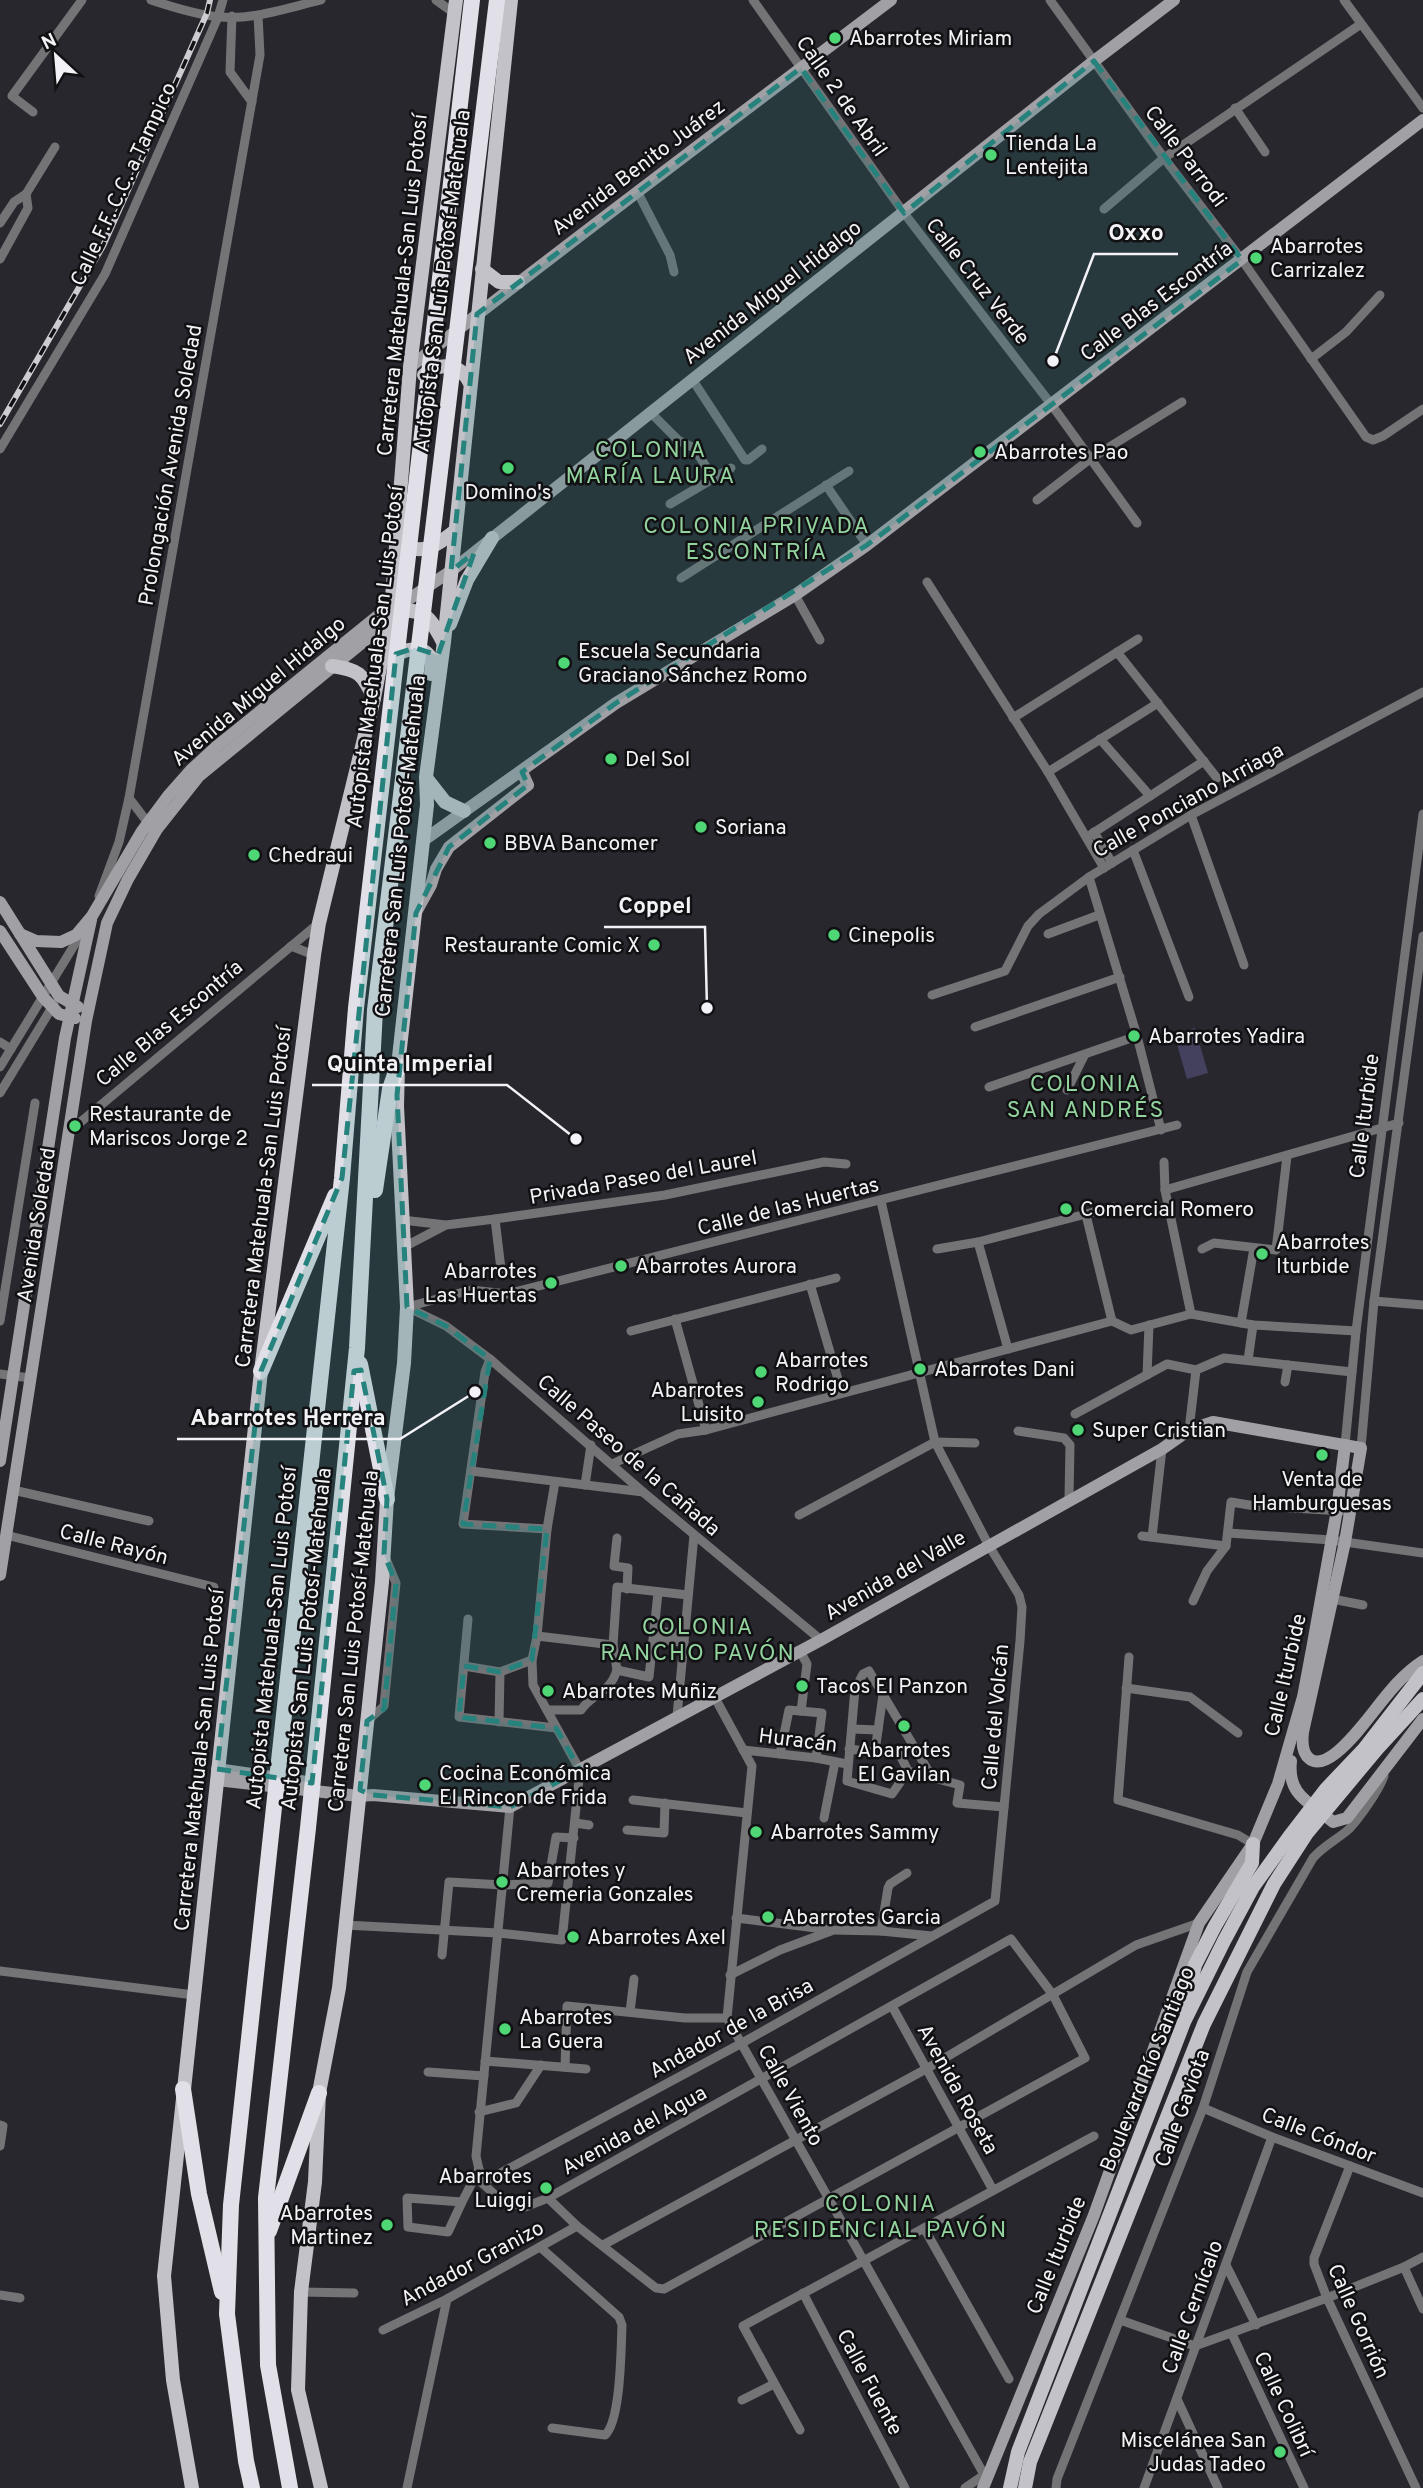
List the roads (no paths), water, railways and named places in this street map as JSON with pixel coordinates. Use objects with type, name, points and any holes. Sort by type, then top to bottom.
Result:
[{"type":"highway","name":"Autopista Matehuala-San Luis Potosí","points":[[252,2488],[227,2314],[231,2205],[342,1178],[356,1008],[471,0]]},
{"type":"highway","name":"Autopista San Luis Potosí-Matehuala","points":[[290,2488],[268,2365],[265,2198],[308,1828],[357,1348],[375,1010],[497,0]]},
{"type":"highway","points":[[362,1286],[390,1089],[398,1066]]},
{"type":"highway","points":[[261,1371],[342,1178]]},
{"type":"highway","points":[[357,1348],[387,1499]]},
{"type":"highway","points":[[183,2089],[199,2194],[227,2314]]},
{"type":"highway","points":[[266,2239],[318,2093]]},
{"type":"main road","name":"Carretera San Luis Potosí-Matehuala","points":[[321,2488],[298,2390],[301,2292],[315,2182],[318,2093],[339,1988],[345,1925],[364,1794],[367,1721],[387,1499],[404,1363],[407,1307],[397,1106],[398,1066],[424,840],[426,776],[444,642],[511,0]]},
{"type":"main road","name":"Carretera Matehuala-San Luis Potosí","points":[[192,2488],[173,2379],[164,2276],[183,2089],[239,1593],[261,1371],[314,955],[319,923],[374,698],[391,611],[410,368],[455,6]]},
{"type":"main road","points":[[424,255],[437,266],[452,269],[468,265],[484,253]]},
{"type":"main road","points":[[482,269],[499,282],[517,282]]},
{"type":"main road","points":[[408,396],[429,370],[440,366],[460,371],[467,376],[470,383]]},
{"type":"main road","points":[[397,537],[405,545],[422,550],[432,548],[455,531]]},
{"type":"main road","points":[[444,642],[467,580],[492,538]]},
{"type":"main road","points":[[393,584],[400,594],[411,598]]},
{"type":"main road","points":[[391,611],[419,611],[431,619],[444,642]]},
{"type":"main road","points":[[379,672],[402,651],[415,648],[432,657],[427,699],[430,745]]},
{"type":"main road","points":[[332,666],[351,668],[358,672],[374,698]]},
{"type":"main road","points":[[426,776],[444,802],[464,811]]},
{"type":"main road","name":"Boulevard Río Santiago","points":[[1010,2488],[1018,2452],[1184,2022],[1253,1887],[1326,1790],[1364,1749],[1423,1674]]},
{"type":"main road","name":"Boulevard Río Santiago","points":[[1025,2488],[1030,2462],[1204,2024],[1274,1884],[1307,1833],[1423,1699]]},
{"type":"main road","points":[[1184,2022],[1195,1965],[1214,1926],[1252,1863],[1253,1844]]},
{"type":"street","points":[[33,113],[12,96],[82,0]]},
{"type":"street","points":[[151,0],[218,17],[258,15],[321,0]]},
{"type":"street","name":"Calle F.F. C.C. a Tampico","points":[[0,449],[105,274],[218,17],[222,0]]},
{"type":"street","points":[[436,0],[455,6]]},
{"type":"street","name":"Calle 2 de Abril","points":[[752,0],[904,213]]},
{"type":"street","name":"Avenida Benito Juárez","points":[[410,368],[517,282],[891,0]]},
{"type":"street","name":"Calle Parrodi","points":[[1050,0],[1164,158],[1242,260],[1366,437],[1373,440],[1383,436],[1423,409]]},
{"type":"street","name":"Avenida Miguel Hidalgo","points":[[92,916],[148,823],[168,796],[216,747],[379,615],[391,611],[451,571],[1174,0]]},
{"type":"street","points":[[1343,0],[1423,108]]},
{"type":"street","name":"Prolongación Avenida Soledad","points":[[51,985],[92,916],[119,842],[130,798],[260,55],[258,15]]},
{"type":"street","points":[[232,16],[230,72],[252,102]]},
{"type":"street","points":[[1104,209],[1164,158],[1361,24]]},
{"type":"street","points":[[1235,108],[1265,152]]},
{"type":"street","name":"Calle Blas Escontría","points":[[424,840],[616,704],[795,595],[866,545],[1423,120]]},
{"type":"street","points":[[0,223],[14,201],[26,194],[55,147]]},
{"type":"street","points":[[638,193],[670,254],[674,272]]},
{"type":"street","points":[[0,259],[28,208],[26,194]]},
{"type":"street","name":"Calle Cruz Verde","points":[[904,213],[1051,404],[1137,523]]},
{"type":"street","points":[[1311,359],[1346,332],[1380,295]]},
{"type":"street","points":[[692,379],[745,460],[762,449]]},
{"type":"street","points":[[1037,500],[1090,459],[1182,402]]},
{"type":"street","points":[[650,412],[678,440],[694,448],[713,479]]},
{"type":"street","points":[[670,505],[731,468]]},
{"type":"street","points":[[681,578],[849,471]]},
{"type":"street","points":[[826,485],[866,545]]},
{"type":"street","points":[[927,582],[1108,866]]},
{"type":"street","points":[[795,595],[820,640]]},
{"type":"street","name":"Avenida Miguel Hidalgo","points":[[107,923],[128,879],[157,829],[199,776],[380,628],[391,611]]},
{"type":"street","points":[[1013,718],[1138,639]]},
{"type":"street","points":[[1117,652],[1217,778]]},
{"type":"street","name":"Calle Ponciano Arriaga","points":[[932,995],[1008,969],[1028,926],[1039,914],[1088,877],[1191,815],[1423,692]]},
{"type":"street","points":[[1048,772],[1158,703]]},
{"type":"street","points":[[1100,739],[1150,796]]},
{"type":"street","points":[[1090,835],[1204,761]]},
{"type":"street","points":[[416,913],[449,847],[528,785],[522,772]]},
{"type":"street","points":[[130,798],[148,823]]},
{"type":"street","name":"Calle Iturbide","points":[[1423,814],[1356,1331],[1345,1445],[1345,1542],[1303,1697],[1298,1730],[1302,1750],[1309,1759],[1318,1761],[1330,1757],[1344,1745],[1413,1668],[1423,1661]]},
{"type":"street","points":[[1191,815],[1244,965]]},
{"type":"street","points":[[1133,850],[1189,997]]},
{"type":"street","points":[[1088,877],[1138,1036],[1161,1130]]},
{"type":"street","points":[[0,902],[51,985],[51,1000],[0,1093]]},
{"type":"street","points":[[1048,934],[1099,915]]},
{"type":"street","points":[[20,934],[36,941],[61,942],[76,935],[92,916]]},
{"type":"street","name":"Avenida Soledad","points":[[0,1461],[71,1011],[92,916]]},
{"type":"street","name":"Avenida Soledad","points":[[1,1567],[88,1016],[107,923]]},
{"type":"street","name":"Calle Blas Escontría","points":[[71,1130],[319,923]]},
{"type":"street","points":[[0,931],[60,1014],[71,1011],[88,1016]]},
{"type":"street","name":"Calle Iturbide","points":[[1328,1598],[1331,1540],[1343,1511],[1361,1448],[1374,1301],[1423,936]]},
{"type":"street","points":[[292,946],[314,955]]},
{"type":"street","points":[[975,1027],[1120,978]]},
{"type":"street","points":[[0,1066],[51,1000]]},
{"type":"street","points":[[989,1087],[1138,1036]]},
{"type":"street","points":[[0,1042],[11,1049]]},
{"type":"street","points":[[1067,1090],[1084,1056]]},
{"type":"street","points":[[0,1321],[35,1103]]},
{"type":"street","points":[[1165,1191],[1399,1124]]},
{"type":"street","name":"Calle de las Huertas","points":[[407,1307],[471,1290],[507,1294],[1177,1125]]},
{"type":"street","points":[[1202,1249],[1214,1243],[1276,1250],[1287,1156]]},
{"type":"street","name":"Privada Paseo del Laurel","points":[[402,1220],[446,1225],[495,1219],[665,1195],[824,1162],[846,1164]]},
{"type":"street","points":[[1164,1162],[1165,1191],[1191,1314]]},
{"type":"street","points":[[20,1199],[40,1199]]},
{"type":"street","name":"Calle del Volcán","points":[[881,1201],[935,1442],[988,1544],[1019,1595],[1022,1607],[995,1901]]},
{"type":"street","points":[[937,1249],[978,1242],[1113,1207]]},
{"type":"street","points":[[1086,1215],[1112,1321]]},
{"type":"street","points":[[495,1219],[501,1269]]},
{"type":"street","name":"Privada Paseo del Laurel","points":[[404,1247],[446,1225]]},
{"type":"street","points":[[978,1242],[1008,1349]]},
{"type":"street","points":[[1241,1322],[1254,1248]]},
{"type":"street","points":[[631,1331],[836,1278]]},
{"type":"street","points":[[810,1284],[842,1394]]},
{"type":"street","points":[[1374,1301],[1423,1305]]},
{"type":"street","name":"Calle Paseo de la Cañada","points":[[407,1307],[446,1326],[490,1359],[643,1492],[821,1640]]},
{"type":"street","points":[[612,1464],[678,1434],[706,1430],[1112,1321],[1131,1330],[1191,1314],[1253,1325],[1356,1331]]},
{"type":"street","points":[[674,1319],[706,1430]]},
{"type":"street","points":[[1147,1375],[1149,1325]]},
{"type":"street","points":[[1248,1360],[1253,1325]]},
{"type":"street","points":[[1075,1414],[1167,1364],[1196,1370],[1224,1357],[1352,1372]]},
{"type":"street","points":[[490,1359],[485,1372],[463,1524],[547,1529]]},
{"type":"street","points":[[1285,1382],[1288,1365]]},
{"type":"street","points":[[1189,1430],[1196,1370]]},
{"type":"street","points":[[0,1374],[30,1378]]},
{"type":"street","name":"Avenida del Valle","points":[[510,1807],[821,1640],[988,1544],[1162,1449],[1189,1430],[1213,1422],[1361,1448]]},
{"type":"street","points":[[1018,1431],[1064,1438],[1067,1441],[1070,1446],[1069,1499]]},
{"type":"street","points":[[799,1516],[935,1442],[975,1443]]},
{"type":"street","points":[[585,1485],[591,1445]]},
{"type":"street","points":[[1162,1449],[1147,1536],[1226,1546]]},
{"type":"street","points":[[471,1471],[643,1492]]},
{"type":"street","points":[[345,1925],[446,1929],[562,1940],[580,1770],[533,1685],[531,1660],[537,1636],[547,1529],[555,1482]]},
{"type":"street","points":[[13,1490],[149,1521]]},
{"type":"street","points":[[1193,1601],[1207,1571],[1226,1546],[1231,1502],[1343,1511]]},
{"type":"street","points":[[1228,1533],[1331,1540],[1423,1553]]},
{"type":"street","name":"Calle Rayón","points":[[6,1535],[214,1587]]},
{"type":"street","points":[[677,1717],[694,1535]]},
{"type":"street","points":[[617,1538],[614,1566],[628,1569],[627,1589]]},
{"type":"street","points":[[547,1710],[581,1710],[588,1700],[599,1696],[614,1681],[617,1670],[613,1645],[617,1587],[688,1595]]},
{"type":"street","points":[[617,1670],[649,1677],[658,1592]]},
{"type":"street","points":[[1328,1598],[1363,1605]]},
{"type":"street","points":[[468,1619],[459,1717],[556,1728]]},
{"type":"street","points":[[654,1635],[685,1638]]},
{"type":"street","points":[[537,1636],[613,1645]]},
{"type":"street","points":[[800,1651],[807,1664],[801,1711]]},
{"type":"street","points":[[1129,1657],[1118,1800],[1238,1835],[1253,1844]]},
{"type":"street","points":[[464,1666],[500,1672],[531,1660]]},
{"type":"street","points":[[847,1764],[855,1689],[863,1674],[869,1671],[932,1777]]},
{"type":"street","points":[[499,1722],[500,1672]]},
{"type":"street","points":[[1126,1688],[1190,1697],[1238,1733]]},
{"type":"street","points":[[875,1751],[883,1695]]},
{"type":"street","points":[[565,2067],[567,2006],[685,2018],[727,2018],[752,1766],[714,1696]]},
{"type":"street","points":[[780,1754],[789,1710],[822,1713],[816,1758]]},
{"type":"street","points":[[1290,1743],[1289,1778],[1296,1792],[1333,1822],[1346,1818],[1423,1719]]},
{"type":"street","points":[[852,1730],[878,1730]]},
{"type":"street","name":"Calle Iturbide","points":[[984,2480],[1094,2215],[1199,1923],[1253,1844],[1273,1797],[1290,1743],[1298,1730]]},
{"type":"street","points":[[849,1749],[900,1755],[908,1770],[960,1785],[957,1803],[1003,1807]]},
{"type":"street","name":"Huracán","points":[[743,1750],[847,1764],[849,1783],[892,1794],[908,1770]]},
{"type":"street","points":[[824,1818],[835,1762]]},
{"type":"street","name":"Calle Gaviota","points":[[1056,2488],[1057,2479],[1203,2108],[1247,1972],[1313,1858],[1349,1828],[1381,1784],[1386,1767]]},
{"type":"street","points":[[217,1775],[364,1794],[510,1807],[479,2112],[476,2156],[482,2183]]},
{"type":"street","points":[[633,1800],[747,1813]]},
{"type":"street","points":[[627,1830],[664,1833],[665,1803]]},
{"type":"street","points":[[575,1823],[589,1825]]},
{"type":"street","points":[[442,1955],[449,1882],[503,1885],[548,1883],[556,1837],[574,1838]]},
{"type":"street","points":[[881,1931],[888,1888],[907,1873]]},
{"type":"street","name":"Andador de la Brisa","points":[[482,2183],[742,2043],[995,1901]]},
{"type":"street","points":[[736,1918],[832,1930],[881,1931],[933,1937]]},
{"type":"street","points":[[603,2245],[926,2069],[1136,1945],[1199,1923]]},
{"type":"street","points":[[730,1975],[780,1950],[832,1930]]},
{"type":"street","name":"Avenida del Agua","points":[[482,2183],[502,2201],[525,2207],[548,2198],[1011,1940],[1053,1995],[1084,2058],[958,2126]]},
{"type":"street","points":[[0,1971],[194,1995]]},
{"type":"street","points":[[630,2012],[634,1979]]},
{"type":"street","name":"Avenida Roseta","points":[[892,2006],[993,2190]]},
{"type":"street","name":"Calle Viento","points":[[727,2018],[984,2480]]},
{"type":"street","points":[[485,2062],[586,2068]]},
{"type":"street","points":[[479,2112],[516,2103],[541,2065]]},
{"type":"street","points":[[428,2072],[484,2076]]},
{"type":"street","name":"Calle Cóndor","points":[[1203,2108],[1272,2137],[1423,2193]]},
{"type":"street","points":[[0,2125],[3,2126],[0,2146]]},
{"type":"street","points":[[548,2198],[577,2226],[656,2288],[664,2288],[958,2126]]},
{"type":"street","points":[[800,2430],[743,2326],[1094,2136]]},
{"type":"street","name":"Calle Cernícalo","points":[[1144,2488],[1272,2137]]},
{"type":"street","name":"Calle Gorrión","points":[[1350,2166],[1314,2258],[1327,2298],[1416,2488]]},
{"type":"street","points":[[462,2202],[407,2198],[408,2227],[448,2232],[479,2169]]},
{"type":"street","name":"Andador Granizo","points":[[383,2330],[447,2299],[577,2226]]},
{"type":"street","points":[[924,2228],[1009,2379]]},
{"type":"street","points":[[540,2247],[619,2317],[622,2325],[620,2382],[611,2429],[605,2435],[552,2428]]},
{"type":"street","points":[[1120,2319],[1195,2346],[1327,2298],[1423,2257]]},
{"type":"street","name":"Calle Colibrí","points":[[1226,2265],[1256,2325]]},
{"type":"street","points":[[1404,2267],[1423,2309]]},
{"type":"street","points":[[301,2292],[354,2293]]},
{"type":"street","name":"Calle Fuente","points":[[803,2293],[905,2488]]},
{"type":"street","points":[[0,2295],[20,2298]]},
{"type":"street","points":[[407,2488],[447,2299]]},
{"type":"street","name":"Calle Colibrí","points":[[1232,2334],[1304,2488]]},
{"type":"street","points":[[742,2400],[775,2384]]},
{"type":"street","points":[[1177,2399],[1219,2488]]},
{"type":"street","points":[[965,2488],[984,2480]]},
{"type":"railway","points":[[0,424],[103,246],[207,13],[210,0]]},
{"type":"place","name":"Abarrotes Miriam","points":[[835,38]]},
{"type":"place","name":"Tienda La Lentejita","points":[[991,155]]},
{"type":"place","name":"Abarrotes Carrizalez","points":[[1256,258]]},
{"type":"place","name":"Oxxo","points":[[1053,361]]},
{"type":"place","name":"Abarrotes Pao","points":[[980,452]]},
{"type":"place","name":"Domino's","points":[[508,468]]},
{"type":"place","name":"Escuela Secundaria Graciano Sánchez Romo","points":[[564,663]]},
{"type":"place","name":"Del Sol","points":[[611,759]]},
{"type":"place","name":"Soriana","points":[[701,827]]},
{"type":"place","name":"BBVA Bancomer","points":[[490,843]]},
{"type":"place","name":"Chedraui","points":[[254,855]]},
{"type":"place","name":"Cinepolis","points":[[834,935]]},
{"type":"place","name":"Restaurante Comic X","points":[[654,945]]},
{"type":"place","name":"Coppel","points":[[707,1008]]},
{"type":"place","name":"Abarrotes Yadira","points":[[1134,1036]]},
{"type":"place","name":"Restaurante de Mariscos Jorge 2","points":[[75,1126]]},
{"type":"place","name":"Quinta Imperial","points":[[576,1139]]},
{"type":"place","name":"Comercial Romero","points":[[1066,1209]]},
{"type":"place","name":"Abarrotes Iturbide","points":[[1262,1254]]},
{"type":"place","name":"Abarrotes Aurora","points":[[621,1266]]},
{"type":"place","name":"Abarrotes Las Huertas","points":[[551,1283]]},
{"type":"place","name":"Abarrotes Dani","points":[[920,1369]]},
{"type":"place","name":"Abarrotes Rodrigo","points":[[761,1372]]},
{"type":"place","name":"Abarrotes Herrera","points":[[475,1392]]},
{"type":"place","name":"Abarrotes Luisito","points":[[758,1402]]},
{"type":"place","name":"Super Cristian","points":[[1078,1430]]},
{"type":"place","name":"Venta de Hamburguesas","points":[[1322,1455]]},
{"type":"place","name":"Tacos El Panzon","points":[[802,1686]]},
{"type":"place","name":"Abarrotes Muñiz","points":[[548,1691]]},
{"type":"place","name":"Abarrotes El Gavilan","points":[[904,1726]]},
{"type":"place","name":"Cocina Económica El Rincon de Frida","points":[[425,1785]]},
{"type":"place","name":"Abarrotes Sammy","points":[[756,1832]]},
{"type":"place","name":"Abarrotes y Cremeria Gonzales","points":[[502,1882]]},
{"type":"place","name":"Abarrotes Garcia","points":[[768,1917]]},
{"type":"place","name":"Abarrotes Axel","points":[[573,1937]]},
{"type":"place","name":"Abarrotes La Guera","points":[[505,2029]]},
{"type":"place","name":"Abarrotes Luiggi","points":[[546,2188]]},
{"type":"place","name":"Abarrotes Martinez","points":[[387,2225]]},
{"type":"place","name":"Miscelánea San Judas Tadeo","points":[[1280,2452]]},
{"type":"district","name":"COLONIA MARÍA LAURA","points":[[651,462]]},
{"type":"district","name":"COLONIA PRIVADA ESCONTRÍA","points":[[757,538]]},
{"type":"district","name":"COLONIA SAN ANDRÉS","points":[[1086,1096]]},
{"type":"district","name":"COLONIA RANCHO PAVÓN","points":[[698,1639]]},
{"type":"district","name":"COLONIA RESIDENCIAL PAVÓN","points":[[881,2216]]}]
